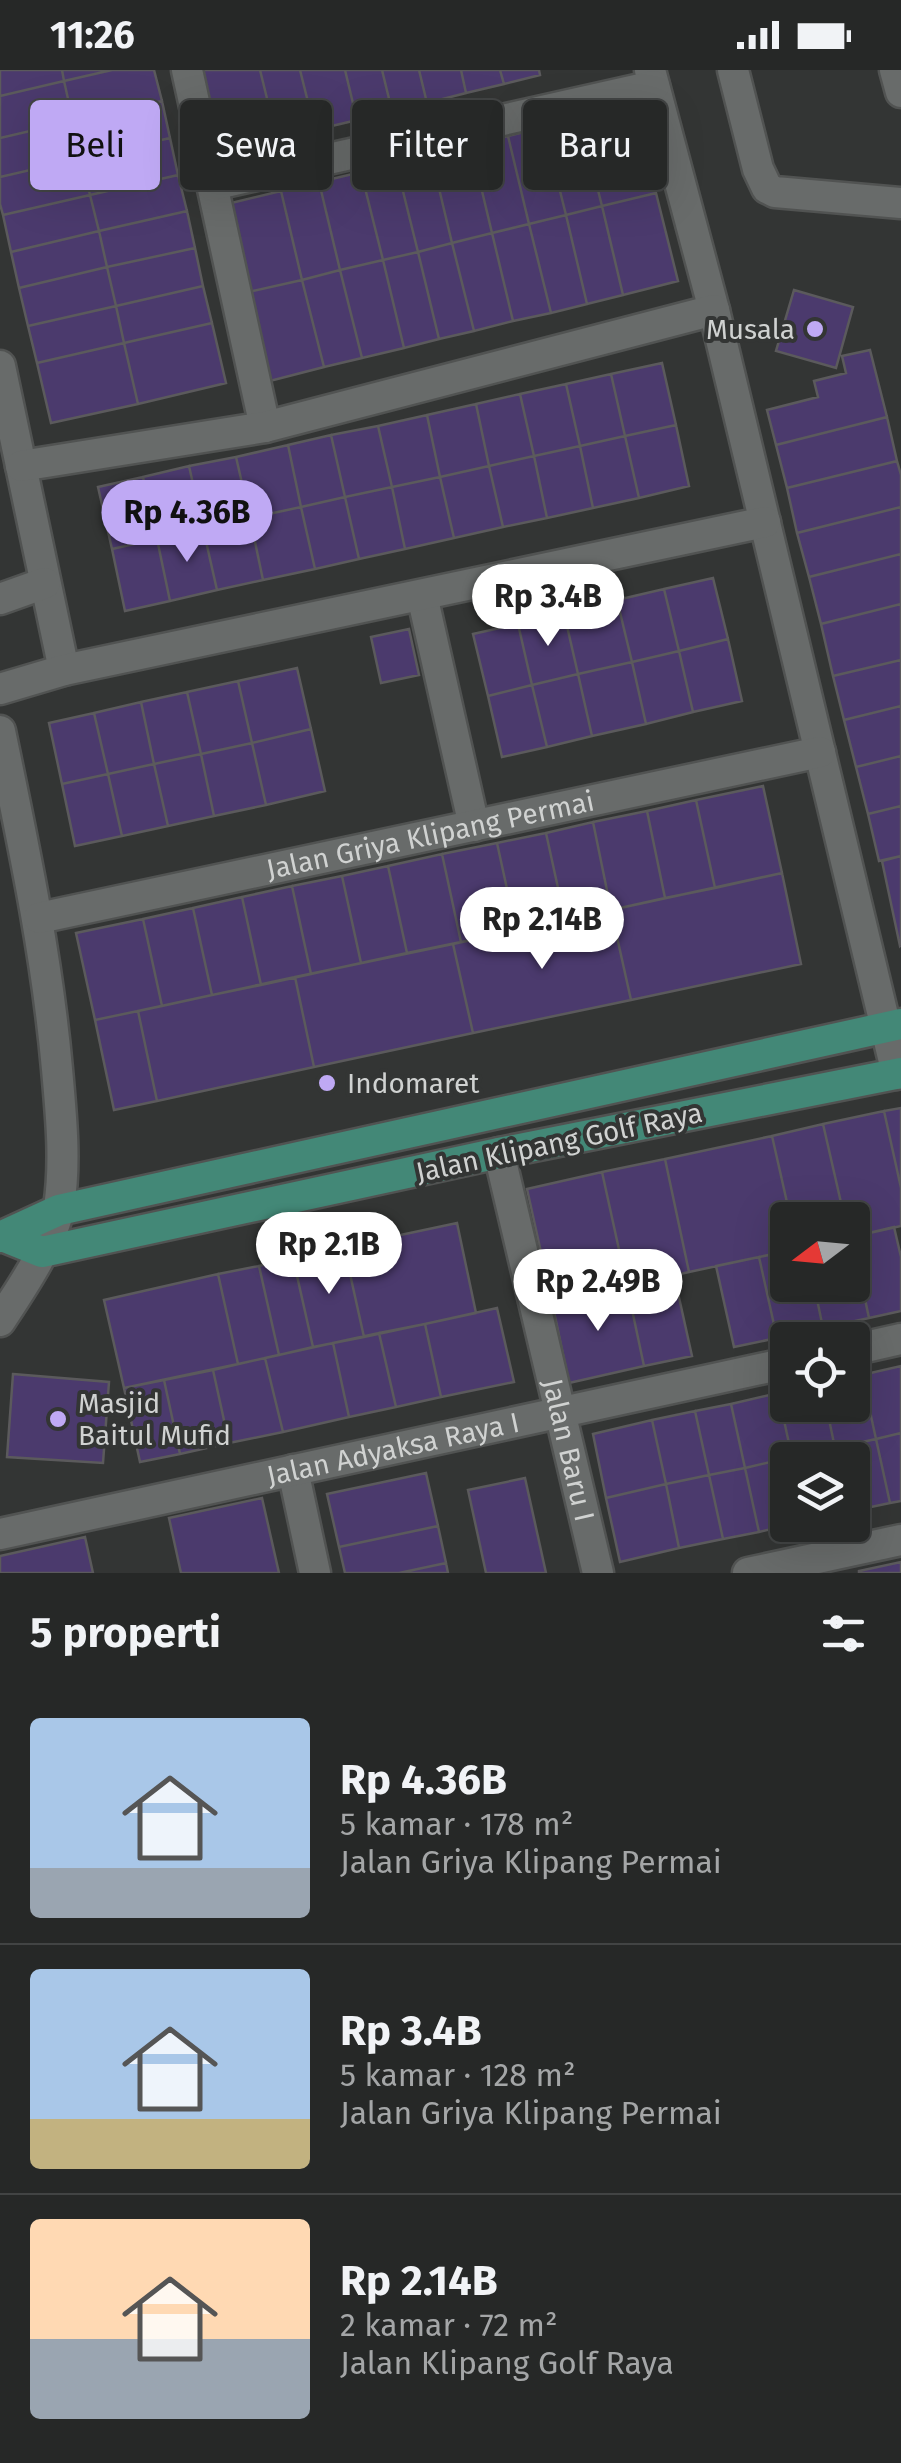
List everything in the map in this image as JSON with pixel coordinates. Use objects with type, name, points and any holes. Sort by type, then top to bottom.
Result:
[{"type":"main road","name":"Jalan Klipang Golf Raya","points":[[1,1237],[59,1210],[894,1026]]},
{"type":"main road","name":"Jalan Klipang Golf Raya","points":[[42,1252],[500,1153],[899,1073]]},
{"type":"main road","points":[[638,1082],[648,1124]]},
{"type":"main road","points":[[1,1237],[42,1252]]},
{"type":"street","points":[[187,70],[194,100]]},
{"type":"street","points":[[734,70],[758,170],[768,188],[901,203]]},
{"type":"street","points":[[896,70],[901,92]]},
{"type":"street","points":[[332,156],[652,78],[714,310],[820,752],[894,1026],[899,1073]]},
{"type":"street","points":[[213,190],[265,427]]},
{"type":"street","points":[[20,466],[265,427],[714,310]]},
{"type":"street","points":[[0,366],[64,670]]},
{"type":"street","points":[[0,688],[64,670],[765,522]]},
{"type":"street","points":[[0,599],[45,583]]},
{"type":"street","points":[[422,595],[474,826]]},
{"type":"street","points":[[0,731],[51,1000],[63,1147],[59,1210],[42,1252],[0,1322]]},
{"type":"street","name":"Jalan Griya Klipang Permai","points":[[38,918],[820,752]]},
{"type":"street","name":"Jalan Baru I","points":[[500,1153],[598,1573]]},
{"type":"street","points":[[870,1346],[901,1339]]},
{"type":"street","name":"Jalan Adyaksa Raya I","points":[[0,1534],[770,1367]]},
{"type":"street","points":[[293,1470],[315,1573]]},
{"type":"street","points":[[748,1573],[901,1540]]},
{"type":"building","points":[[0,70],[62,70],[64,81],[0,96]]},
{"type":"building","points":[[62,70],[112,70],[64,81]]},
{"type":"building","points":[[112,70],[154,70],[162,101],[68,100],[64,81]]},
{"type":"building","points":[[201,70],[260,70],[267,100],[209,100]]},
{"type":"building","points":[[260,70],[300,70],[308,100],[267,100]]},
{"type":"building","points":[[300,70],[345,70],[352,100],[352,121],[332,126],[332,100],[308,100]]},
{"type":"building","points":[[345,70],[382,70],[389,100],[352,100]]},
{"type":"building","points":[[382,70],[419,70],[426,100],[389,100]]},
{"type":"building","points":[[419,70],[461,70],[466,93],[426,100]]},
{"type":"building","points":[[461,70],[500,70],[504,84],[466,93]]},
{"type":"building","points":[[500,70],[539,70],[540,75],[504,84]]},
{"type":"building","points":[[64,81],[68,100],[30,100],[30,131],[0,138],[0,96]]},
{"type":"building","points":[[160,101],[170,138],[160,140]]},
{"type":"building","points":[[30,131],[30,170],[0,177],[0,138]]},
{"type":"building","points":[[523,132],[523,190],[560,190],[566,215],[529,224],[508,136]]},
{"type":"building","points":[[508,136],[529,224],[492,233],[482,190],[503,190],[503,137]]},
{"type":"building","points":[[170,138],[178,175],[160,179],[160,140]]},
{"type":"building","points":[[30,170],[30,190],[89,190],[90,195],[3,215],[0,177]]},
{"type":"building","points":[[352,174],[352,190],[366,190],[383,260],[340,270],[321,190],[332,190],[332,179]]},
{"type":"building","points":[[178,175],[187,211],[99,231],[90,195],[112,190],[160,190],[160,179]]},
{"type":"building","points":[[321,190],[340,270],[302,280],[281,191]]},
{"type":"building","points":[[366,190],[403,190],[418,252],[383,260]]},
{"type":"building","points":[[403,190],[439,190],[452,243],[418,252]]},
{"type":"building","points":[[439,190],[482,190],[492,233],[452,243]]},
{"type":"building","points":[[560,190],[598,190],[602,206],[566,215]]},
{"type":"building","points":[[598,190],[655,190],[656,193],[602,206]]},
{"type":"building","points":[[281,191],[302,280],[244,293],[223,205]]},
{"type":"building","points":[[656,193],[678,281],[623,295],[602,206]]},
{"type":"building","points":[[90,195],[99,231],[11,252],[3,215]]},
{"type":"building","points":[[602,206],[623,295],[587,304],[566,215]]},
{"type":"building","points":[[187,211],[195,248],[107,267],[99,231]]},
{"type":"building","points":[[566,215],[587,304],[551,313],[529,224]]},
{"type":"building","points":[[529,224],[551,313],[513,321],[492,233]]},
{"type":"building","points":[[99,231],[107,267],[19,288],[11,252]]},
{"type":"building","points":[[492,233],[513,321],[474,331],[452,243]]},
{"type":"building","points":[[452,243],[474,331],[439,339],[418,252]]},
{"type":"building","points":[[195,248],[203,286],[116,306],[107,267]]},
{"type":"building","points":[[418,252],[439,339],[404,348],[383,260]]},
{"type":"building","points":[[383,260],[404,348],[362,358],[340,270]]},
{"type":"building","points":[[107,267],[116,306],[28,326],[19,288]]},
{"type":"building","points":[[340,270],[362,358],[324,367],[302,280]]},
{"type":"building","points":[[302,280],[324,367],[266,382],[244,293]]},
{"type":"building","points":[[203,286],[212,323],[124,343],[116,306]]},
{"type":"building","name":"Musala","points":[[794,290],[853,307],[836,368],[776,351]]},
{"type":"building","points":[[116,306],[124,343],[37,363],[28,326]]},
{"type":"building","points":[[212,323],[226,383],[138,404],[124,343]]},
{"type":"building","points":[[124,343],[138,404],[51,423],[37,363]]},
{"type":"building","points":[[870,350],[887,417],[776,445],[767,410],[818,397],[814,381],[846,373],[842,356]]},
{"type":"building","points":[[662,363],[676,425],[625,436],[611,374]]},
{"type":"building","points":[[611,374],[625,436],[580,446],[566,384]]},
{"type":"building","points":[[566,384],[580,446],[534,456],[520,394]]},
{"type":"building","points":[[520,394],[534,456],[489,466],[476,404]]},
{"type":"building","points":[[476,404],[489,466],[440,477],[427,415]]},
{"type":"building","points":[[427,415],[440,477],[392,487],[378,426]]},
{"type":"building","points":[[887,417],[897,461],[787,488],[776,445]]},
{"type":"building","points":[[676,425],[689,486],[639,498],[625,436]]},
{"type":"building","points":[[378,426],[392,487],[345,497],[331,435]]},
{"type":"building","points":[[331,435],[345,497],[301,507],[288,445]]},
{"type":"building","points":[[625,436],[639,498],[593,508],[580,446]]},
{"type":"building","points":[[288,445],[301,507],[250,518],[236,457]]},
{"type":"building","points":[[580,446],[593,508],[547,518],[534,456]]},
{"type":"building","points":[[534,456],[547,518],[503,527],[489,466]]},
{"type":"building","points":[[236,457],[250,518],[203,528],[189,466]]},
{"type":"building","points":[[897,461],[901,507],[797,533],[787,488]]},
{"type":"building","points":[[189,466],[203,528],[157,539],[143,477]]},
{"type":"building","points":[[489,466],[503,527],[454,538],[440,477]]},
{"type":"building","points":[[143,477],[157,539],[112,549],[98,487]]},
{"type":"building","points":[[440,477],[454,538],[405,549],[392,487]]},
{"type":"building","points":[[392,487],[405,549],[359,559],[345,497]]},
{"type":"building","points":[[345,497],[359,559],[315,569],[301,507]]},
{"type":"building","points":[[301,507],[315,569],[263,580],[250,518]]},
{"type":"building","points":[[901,507],[901,554],[809,577],[797,533]]},
{"type":"building","points":[[250,518],[263,580],[217,590],[203,528]]},
{"type":"building","points":[[203,528],[217,590],[170,601],[157,539]]},
{"type":"building","points":[[157,539],[170,601],[125,611],[112,549]]},
{"type":"building","points":[[901,554],[901,604],[821,624],[809,577]]},
{"type":"building","points":[[713,578],[728,639],[679,651],[664,589]]},
{"type":"building","points":[[664,589],[679,651],[632,662],[617,600]]},
{"type":"building","points":[[617,600],[632,662],[578,674],[564,613]]},
{"type":"building","points":[[901,604],[901,660],[833,676],[821,624]]},
{"type":"building","points":[[564,613],[578,674],[532,685],[518,624]]},
{"type":"building","points":[[518,624],[532,685],[488,696],[473,634]]},
{"type":"building","points":[[409,629],[419,675],[381,683],[371,637]]},
{"type":"building","points":[[728,639],[742,701],[693,712],[679,651]]},
{"type":"building","points":[[679,651],[693,712],[646,724],[632,662]]},
{"type":"building","points":[[901,660],[901,706],[844,720],[833,676]]},
{"type":"building","points":[[632,662],[646,724],[592,736],[578,674]]},
{"type":"building","points":[[297,668],[311,729],[252,743],[238,681]]},
{"type":"building","points":[[578,674],[592,736],[547,747],[532,685]]},
{"type":"building","points":[[238,681],[252,743],[201,754],[187,692]]},
{"type":"building","points":[[532,685],[547,747],[502,757],[488,696]]},
{"type":"building","points":[[187,692],[201,754],[154,764],[141,702]]},
{"type":"building","points":[[141,702],[154,764],[108,774],[94,713]]},
{"type":"building","points":[[901,706],[901,756],[856,767],[844,720]]},
{"type":"building","points":[[94,713],[108,774],[62,784],[49,723]]},
{"type":"building","points":[[311,729],[325,791],[266,805],[252,743]]},
{"type":"building","points":[[252,743],[266,805],[214,816],[201,754]]},
{"type":"building","points":[[201,754],[214,816],[168,826],[154,764]]},
{"type":"building","points":[[901,756],[901,806],[868,814],[856,767]]},
{"type":"building","points":[[154,764],[168,826],[122,836],[108,774]]},
{"type":"building","points":[[108,774],[122,836],[75,846],[62,784]]},
{"type":"building","points":[[763,786],[782,873],[715,888],[696,800]]},
{"type":"building","points":[[696,800],[715,888],[665,898],[647,811]]},
{"type":"building","points":[[901,806],[901,856],[879,861],[868,814]]},
{"type":"building","points":[[647,811],[665,898],[611,910],[593,822]]},
{"type":"building","points":[[593,822],[611,910],[565,920],[546,833]]},
{"type":"building","points":[[546,833],[565,920],[516,930],[497,843]]},
{"type":"building","points":[[497,843],[516,930],[461,942],[442,854]]},
{"type":"building","points":[[442,854],[461,942],[407,953],[388,866]]},
{"type":"building","points":[[901,856],[901,945],[900,946],[882,861]]},
{"type":"building","points":[[388,866],[407,953],[361,963],[342,876]]},
{"type":"building","points":[[782,873],[801,964],[631,1000],[611,910]]},
{"type":"building","points":[[342,876],[361,963],[311,974],[292,886]]},
{"type":"building","points":[[292,886],[311,974],[261,985],[242,897]]},
{"type":"building","points":[[242,897],[261,985],[212,995],[193,908]]},
{"type":"building","points":[[193,908],[212,995],[162,1006],[143,919]]},
{"type":"building","points":[[611,910],[631,1000],[473,1033],[453,944]]},
{"type":"building","points":[[143,919],[162,1006],[95,1020],[76,933]]},
{"type":"building","points":[[453,944],[473,1033],[314,1067],[295,977]]},
{"type":"building","points":[[295,977],[314,1067],[157,1101],[138,1011]]},
{"type":"building","points":[[138,1011],[157,1101],[114,1110],[95,1020]]},
{"type":"building","points":[[901,1108],[901,1188],[884,1111]]},
{"type":"building","points":[[884,1111],[901,1188],[901,1226],[870,1233],[870,1202],[841,1202],[823,1124]]},
{"type":"building","points":[[823,1124],[841,1202],[787,1202],[772,1136]]},
{"type":"building","points":[[772,1136],[787,1202],[770,1202],[770,1255],[689,1272],[665,1159]]},
{"type":"building","points":[[665,1159],[689,1272],[627,1286],[602,1172]]},
{"type":"building","points":[[602,1172],[627,1286],[552,1302],[527,1189]]},
{"type":"building","points":[[457,1223],[476,1313],[364,1337],[344,1247]]},
{"type":"building","points":[[894,1227],[901,1257],[901,1311],[869,1318],[866,1302],[870,1302],[870,1233]]},
{"type":"building","points":[[344,1247],[364,1337],[313,1347],[293,1258]]},
{"type":"building","points":[[770,1255],[770,1302],[818,1302],[822,1322],[773,1322],[759,1257]]},
{"type":"building","points":[[759,1257],[773,1322],[770,1322],[770,1339],[734,1347],[716,1266]]},
{"type":"building","points":[[293,1258],[313,1347],[279,1355],[259,1266]]},
{"type":"building","points":[[259,1266],[279,1355],[238,1364],[218,1274]]},
{"type":"building","points":[[218,1274],[238,1364],[124,1388],[104,1300]]},
{"type":"building","points":[[674,1275],[692,1356],[644,1366],[627,1286]]},
{"type":"building","points":[[627,1286],[644,1366],[569,1383],[552,1302]]},
{"type":"building","points":[[818,1302],[866,1302],[869,1318],[822,1322]]},
{"type":"building","points":[[497,1308],[514,1382],[441,1397],[425,1324]]},
{"type":"building","points":[[425,1324],[441,1397],[396,1407],[379,1333]]},
{"type":"building","points":[[379,1333],[396,1407],[349,1417],[333,1343]]},
{"type":"building","points":[[333,1343],[349,1417],[283,1432],[265,1358]]},
{"type":"building","points":[[265,1358],[283,1432],[229,1443],[213,1370]]},
{"type":"building","points":[[901,1366],[901,1433],[876,1439],[870,1412],[870,1373]]},
{"type":"building","points":[[213,1370],[229,1443],[180,1454],[164,1380]]},
{"type":"building","name":"Masjid Baitul Mufid","points":[[13,1374],[109,1382],[103,1463],[7,1457]]},
{"type":"building","points":[[164,1380],[180,1454],[140,1462],[124,1388]]},
{"type":"building","points":[[770,1395],[770,1422],[784,1422],[789,1442],[770,1442],[770,1462],[745,1468],[731,1404]]},
{"type":"building","points":[[731,1404],[745,1468],[709,1475],[695,1411]]},
{"type":"building","points":[[695,1411],[709,1475],[666,1484],[652,1420]]},
{"type":"building","points":[[870,1412],[876,1439],[834,1442],[830,1422],[870,1422]]},
{"type":"building","points":[[652,1420],[666,1484],[606,1498],[593,1434]]},
{"type":"building","points":[[784,1422],[830,1422],[834,1442],[789,1442]]},
{"type":"building","points":[[901,1433],[901,1501],[890,1503],[876,1439]]},
{"type":"building","points":[[876,1439],[890,1503],[870,1507],[870,1442],[862,1442]]},
{"type":"building","points":[[770,1462],[770,1529],[759,1532],[745,1468]]},
{"type":"building","points":[[745,1468],[759,1532],[723,1539],[709,1475]]},
{"type":"building","points":[[426,1473],[438,1526],[339,1547],[327,1494]]},
{"type":"building","points":[[709,1475],[723,1539],[679,1548],[666,1484]]},
{"type":"building","points":[[525,1478],[546,1573],[486,1573],[468,1490]]},
{"type":"building","points":[[666,1484],[679,1548],[620,1562],[606,1498]]},
{"type":"building","points":[[262,1498],[279,1573],[181,1573],[169,1518]]},
{"type":"building","points":[[438,1526],[446,1563],[399,1573],[345,1573],[339,1547]]},
{"type":"building","points":[[85,1537],[93,1573],[0,1573],[0,1556]]},
{"type":"building","points":[[901,1562],[901,1573],[859,1573],[859,1571]]},
{"type":"building","points":[[446,1563],[448,1573],[399,1573]]},
{"type":"place","name":"Musala","points":[[815,329]]},
{"type":"place","name":"Indomaret","points":[[327,1083]]},
{"type":"place","name":"Masjid Baitul Mufid","points":[[58,1419]]}]
